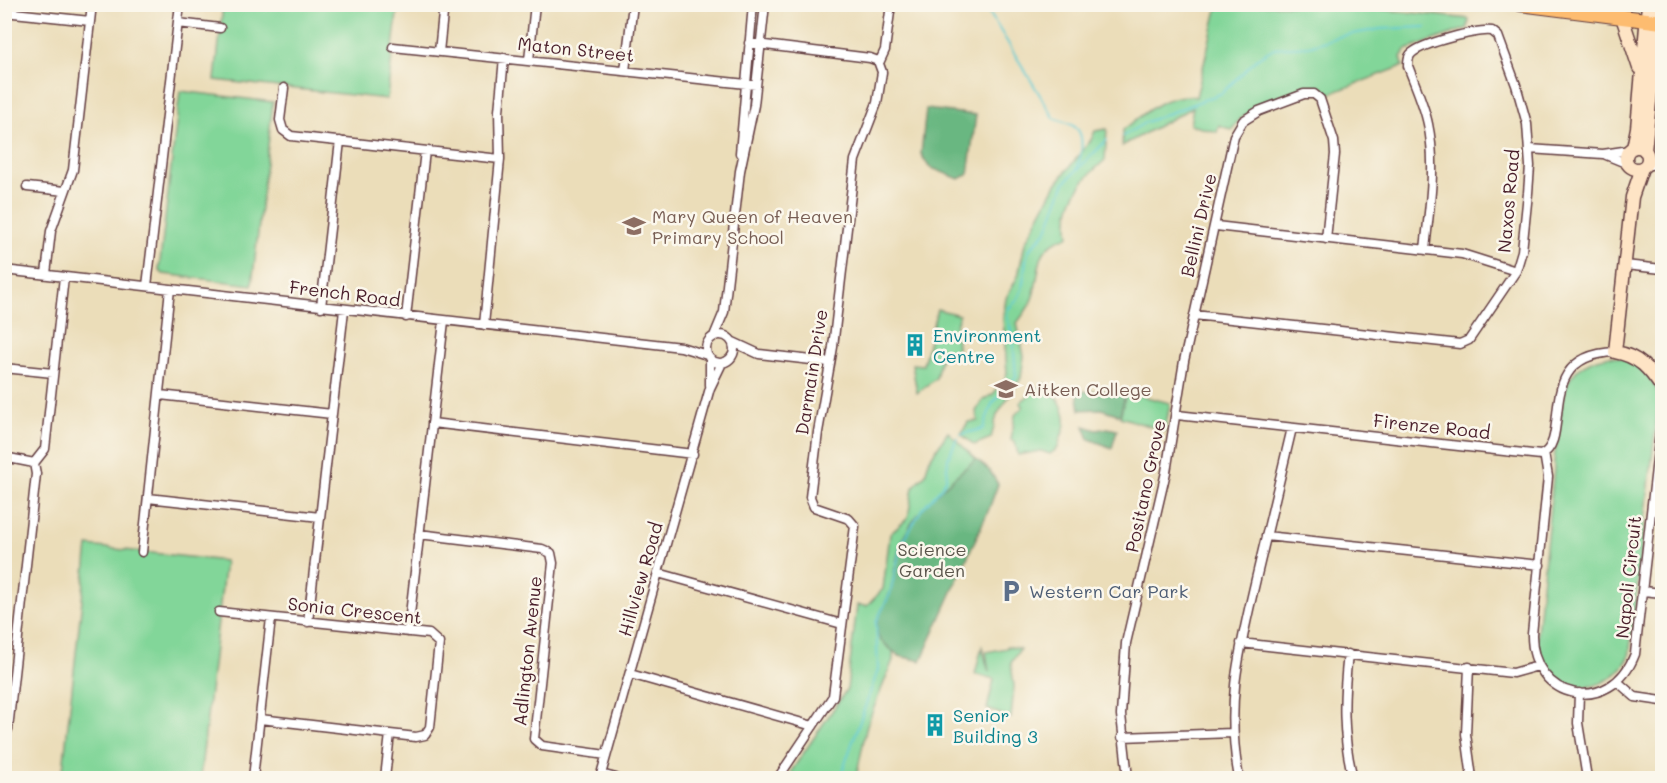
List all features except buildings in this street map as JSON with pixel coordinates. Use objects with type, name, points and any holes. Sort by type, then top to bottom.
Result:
[{"type":"main road","points":[[1520,4],[1656,21]]},
{"type":"street","points":[[46,274],[51,231],[73,170],[92,4]]},
{"type":"street","points":[[147,286],[180,4]]},
{"type":"street","points":[[439,52],[444,4]]},
{"type":"street","points":[[529,60],[535,4]]},
{"type":"street","points":[[625,71],[633,4]]},
{"type":"street","points":[[726,361],[734,351],[724,312],[740,171],[753,4]]},
{"type":"street","points":[[740,171],[756,86],[765,4]]},
{"type":"street","name":"Darmain Drive","points":[[778,778],[833,696],[855,526],[849,519],[814,507],[810,497],[855,160],[878,103],[882,72],[879,63],[884,54],[891,4]]},
{"type":"street","points":[[1636,166],[1626,158],[1639,150],[1659,47],[1656,21],[1648,4]]},
{"type":"street","points":[[1636,166],[1648,160],[1639,150],[1641,75],[1660,4]]},
{"type":"street","points":[[4,12],[90,21]]},
{"type":"street","points":[[1622,17],[1628,29],[1641,75]]},
{"type":"street","points":[[178,23],[220,28]]},
{"type":"street","name":"Naxos Road","points":[[1194,315],[1460,344],[1469,340],[1485,314],[1508,287],[1516,271],[1522,251],[1530,177],[1529,149],[1522,102],[1494,32],[1469,33],[1412,53],[1408,66],[1425,111],[1433,160],[1425,250]]},
{"type":"street","points":[[749,43],[870,58],[879,63]]},
{"type":"street","name":"Maton Street","points":[[393,47],[756,86]]},
{"type":"street","points":[[484,325],[500,159],[499,111],[504,58]]},
{"type":"street","points":[[284,88],[280,120],[283,130],[291,136],[500,159]]},
{"type":"street","name":"Bellini Drive","points":[[1177,415],[1184,361],[1216,226],[1234,136],[1239,126],[1259,111],[1304,94],[1314,94],[1320,99],[1335,145],[1326,239]]},
{"type":"street","points":[[321,307],[340,141]]},
{"type":"street","points":[[1529,149],[1603,154],[1639,150],[1662,161]]},
{"type":"street","points":[[406,317],[425,151]]},
{"type":"street","points":[[1603,154],[1636,166],[1662,161]]},
{"type":"street","points":[[1616,352],[1636,166]]},
{"type":"street","points":[[27,187],[64,191]]},
{"type":"street","points":[[1216,226],[1473,255],[1516,271]]},
{"type":"street","points":[[1625,265],[1662,269]]},
{"type":"street","name":"French Road","points":[[4,270],[681,347],[708,357]]},
{"type":"street","points":[[4,737],[8,729],[20,624],[36,474],[34,463],[45,449],[64,277]]},
{"type":"street","points":[[142,552],[170,289]]},
{"type":"street","points":[[308,622],[344,310]]},
{"type":"street","points":[[724,312],[705,346],[708,357],[726,361],[759,354],[829,363]]},
{"type":"street","points":[[408,632],[444,321]]},
{"type":"street","points":[[712,337],[730,339],[759,354]]},
{"type":"street","name":"French Road","points":[[681,347],[712,337]]},
{"type":"street","points":[[1662,388],[1645,366],[1632,357],[1616,352],[1600,353],[1583,359],[1569,372],[1559,394],[1552,442],[1544,453],[1548,477],[1532,638],[1538,666],[1552,682],[1567,691],[1579,693],[1601,691],[1618,682],[1635,697],[1662,701]]},
{"type":"street","name":"Hillview Road","points":[[708,357],[710,388]]},
{"type":"street","name":"Hillview Road","points":[[600,776],[710,388],[726,361]]},
{"type":"street","points":[[4,368],[53,374]]},
{"type":"street","points":[[160,395],[332,414]]},
{"type":"street","name":"Firenze Road","points":[[1177,415],[1536,455],[1544,453]]},
{"type":"street","name":"Positano Grove","points":[[1128,778],[1122,737],[1121,687],[1126,643],[1177,415]]},
{"type":"street","name":"Napoli Circuit","points":[[1618,682],[1626,673],[1635,654],[1659,488],[1662,415]]},
{"type":"street","points":[[432,423],[693,454]]},
{"type":"street","points":[[1239,778],[1233,733],[1233,682],[1292,428]]},
{"type":"street","points":[[4,457],[34,463]]},
{"type":"street","points":[[148,498],[320,517]]},
{"type":"street","name":"Adlington Avenue","points":[[418,534],[542,549],[551,553],[554,563],[535,742],[550,748],[606,754]]},
{"type":"street","points":[[1266,536],[1540,566]]},
{"type":"street","points":[[658,573],[842,624]]},
{"type":"street","points":[[1643,591],[1662,593]]},
{"type":"street","name":"Sonia Crescent","points":[[219,612],[429,634],[439,643],[430,727],[425,735],[390,734],[260,719]]},
{"type":"street","points":[[253,778],[272,618]]},
{"type":"street","points":[[1241,643],[1517,673],[1538,666]]},
{"type":"street","points":[[1348,654],[1343,711],[1344,734],[1353,778]]},
{"type":"street","points":[[1469,667],[1466,734],[1472,778]]},
{"type":"street","points":[[630,674],[813,726]]},
{"type":"street","points":[[1579,693],[1578,723],[1587,778]]},
{"type":"street","points":[[1122,737],[1233,733]]},
{"type":"street","points":[[385,778],[390,734]]},
{"type":"street","points":[[600,776],[616,778]]},
{"type":"green space","points":[[223,5],[398,5],[387,99],[215,80]]},
{"type":"green space","points":[[1218,5],[1341,5],[1469,19],[1468,28],[1406,50],[1401,57],[1403,66],[1324,96],[1315,87],[1281,96],[1246,114],[1232,130],[1219,125],[1217,132],[1190,125],[1193,107],[1122,146],[1123,130],[1156,105],[1176,97],[1196,97]]},
{"type":"green space","points":[[180,91],[273,102],[252,285],[163,274],[159,270]]},
{"type":"green space","points":[[926,109],[976,115],[968,175],[959,179],[929,167],[921,154]]},
{"type":"green space","points":[[1107,129],[1105,160],[1081,184],[1071,203],[1069,236],[1049,246],[1043,253],[1032,299],[1017,323],[1024,356],[1021,378],[997,415],[991,438],[974,445],[961,434],[968,422],[978,421],[976,411],[983,400],[993,394],[1004,381],[1007,373],[1003,319],[1006,298],[1018,276],[1025,243],[1056,184],[1091,140],[1095,131]]},
{"type":"green space","points":[[937,309],[959,315],[956,325],[957,349],[941,357],[936,378],[917,393],[912,364],[923,365]]},
{"type":"green space","points":[[1611,356],[1628,360],[1642,370],[1653,383],[1659,399],[1629,658],[1617,673],[1602,683],[1587,687],[1571,686],[1558,680],[1546,669],[1539,654],[1537,634],[1554,459],[1562,403],[1569,381],[1584,365]]},
{"type":"green space","points":[[1045,383],[1064,412],[1064,430],[1058,448],[1050,454],[1041,451],[1018,455],[1015,441],[1011,440],[1015,415],[1023,407],[1020,403]]},
{"type":"green space","points":[[1102,390],[1125,396],[1120,415],[1101,409],[1080,410],[1077,392]]},
{"type":"green space","points":[[1126,392],[1170,403],[1165,431],[1120,417]]},
{"type":"green space","points":[[1084,426],[1097,430],[1108,428],[1117,430],[1112,448],[1089,439]]},
{"type":"green space","points":[[948,432],[976,459],[942,488],[922,509],[901,545],[890,594],[876,622],[883,643],[893,651],[893,660],[867,725],[856,778],[793,778],[795,775],[790,773],[847,689],[857,605],[867,606],[883,589],[890,534],[908,518],[913,487],[925,475],[929,460]]},
{"type":"green space","name":"Science Garden","points":[[976,459],[990,471],[998,484],[989,509],[921,661],[899,656],[880,640],[876,627],[890,592],[900,547],[922,509]]},
{"type":"green space","points":[[88,546],[225,561],[200,778],[62,778]]},
{"type":"green space","points":[[1007,646],[1020,649],[1011,663],[1014,686],[1011,718],[987,709],[994,679],[975,674],[982,647],[989,672],[986,652],[1007,648]]},
{"type":"waterway","points":[[984,4],[1054,118],[1072,125],[1080,133],[1082,145],[1077,169]]},
{"type":"waterway","points":[[1123,136],[1146,122],[1222,93],[1259,57],[1274,48],[1309,46],[1341,36],[1380,29],[1426,27]]},
{"type":"waterway","points":[[961,434],[983,429],[992,404],[1016,377],[1013,337],[1007,317],[1008,309],[1017,300],[1022,290],[1029,250],[1047,230],[1065,182],[1107,140]]},
{"type":"waterway","points":[[840,778],[878,670],[876,622],[890,594],[901,545],[922,509],[946,479],[948,459],[957,438]]},
{"type":"place","name":"Mary Queen of Heaven Primary School","points":[[634,226]]},
{"type":"place","name":"Environment Centre","points":[[915,345]]},
{"type":"place","name":"Aitken College","points":[[1006,389]]},
{"type":"place","name":"Western Car Park","points":[[1011,591]]},
{"type":"place","name":"Senior Building 3","points":[[935,725]]}]
